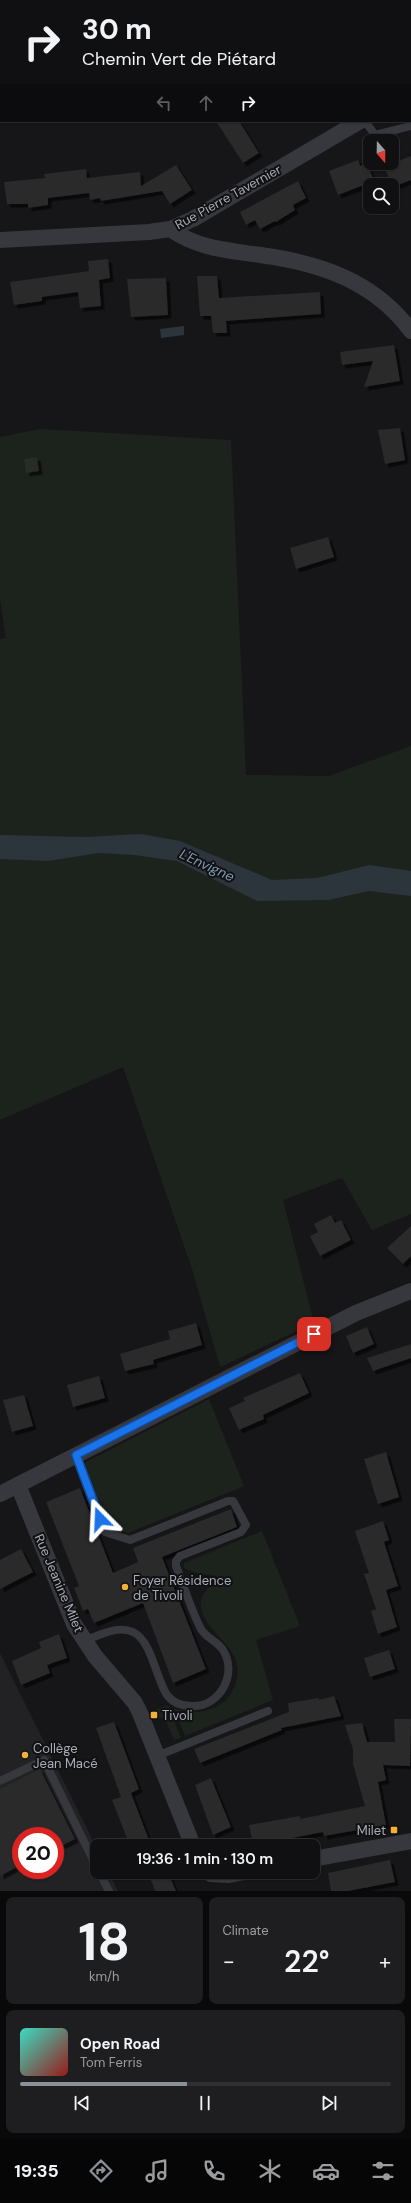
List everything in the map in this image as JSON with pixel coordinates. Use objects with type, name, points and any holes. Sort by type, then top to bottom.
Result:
[{"type":"street","name":"Rue Pierre Tavernier","points":[[4,238],[149,232],[170,229],[193,219],[358,122]]},
{"type":"street","points":[[170,229],[191,242],[206,247],[285,258],[355,281],[378,296],[398,313],[411,331]]},
{"type":"street","points":[[0,1494],[356,1313],[411,1291]]},
{"type":"street","name":"Rue Jeanine Milet","points":[[18,1484],[74,1624],[84,1641],[134,1703],[190,1839]]},
{"type":"street","points":[[320,1858],[411,1841]]},
{"type":"lane","points":[[366,122],[376,135],[411,126]]},
{"type":"lane","points":[[76,1455],[105,1532],[130,1540],[228,1501],[233,1501],[237,1506],[246,1525],[241,1532],[180,1556],[176,1561],[176,1566],[201,1629],[219,1646],[227,1660],[228,1670],[226,1685],[220,1695],[210,1702],[198,1706],[187,1706],[176,1703],[168,1696],[146,1646],[140,1636],[132,1631],[123,1629],[114,1630],[84,1641]]},
{"type":"lane","points":[[157,1756],[268,1711]]},
{"type":"lane","points":[[0,1781],[44,1760],[90,1854]]},
{"type":"lane","points":[[102,1879],[108,1891]]},
{"type":"shaded area","points":[[40,429],[231,440],[246,775],[329,776],[411,746],[411,1214],[372,1230],[342,1178],[283,1200],[314,1323],[220,1367],[193,1272],[123,1067],[0,1120],[0,639],[6,638],[0,598],[0,437]]},
{"type":"shaded area","points":[[209,1399],[244,1486],[128,1533],[108,1526],[84,1463]]},
{"type":"shaded area","points":[[262,1531],[300,1626],[256,1640],[273,1700],[185,1736],[174,1708],[198,1712],[210,1710],[221,1704],[232,1692],[236,1682],[238,1670],[236,1660],[231,1651],[211,1627],[201,1608],[201,1599],[207,1589],[217,1581],[217,1576],[196,1573],[184,1568],[184,1563]]},
{"type":"shaded area","name":"Collège Jean Macé","points":[[0,1653],[92,1839],[90,1839],[90,1879],[112,1879],[118,1891],[0,1891]]},
{"type":"shaded area","points":[[168,1705],[181,1738],[174,1740],[164,1717],[158,1719],[155,1710]]},
{"type":"water","points":[[184,326],[184,335],[161,338],[160,329]]},
{"type":"water","name":"L'Envigne","points":[[141,834],[180,841],[272,880],[317,878],[369,865],[411,871],[411,896],[369,891],[328,900],[257,901],[177,861],[135,855],[99,853],[48,861],[0,859],[0,835],[85,837]]},
{"type":"building","points":[[217,122],[240,122],[259,153],[243,163]]},
{"type":"building","points":[[411,156],[411,180],[399,185],[399,178],[389,178],[385,170],[399,170],[399,161]]},
{"type":"building","points":[[358,160],[360,166],[363,165],[363,170],[370,170],[373,178],[363,178],[363,185],[338,195],[329,171]]},
{"type":"building","points":[[176,165],[192,190],[170,204],[162,191],[101,201],[100,198],[90,200],[89,193],[48,198],[48,205],[28,208],[28,204],[7,204],[4,182],[45,178],[44,174],[86,169],[87,178],[140,172],[141,186]]},
{"type":"building","points":[[298,181],[306,198],[293,205],[295,210],[276,222],[275,221],[260,229],[255,220],[246,225],[240,212]]},
{"type":"building","points":[[108,259],[110,278],[99,280],[101,306],[80,308],[78,292],[42,297],[42,301],[14,305],[10,282],[89,271],[88,261]]},
{"type":"building","points":[[197,276],[217,276],[219,298],[320,292],[321,314],[226,321],[227,333],[213,333],[211,316],[200,316]]},
{"type":"building","points":[[166,278],[168,315],[131,317],[127,279]]},
{"type":"building","points":[[394,345],[400,381],[364,387],[373,361],[342,365],[340,352]]},
{"type":"building","points":[[400,428],[405,460],[385,464],[378,430]]},
{"type":"building","points":[[37,457],[39,471],[26,473],[24,459]]},
{"type":"building","points":[[328,537],[334,557],[296,569],[290,548]]},
{"type":"building","points":[[331,1215],[335,1223],[341,1220],[351,1240],[320,1256],[310,1236],[318,1232],[314,1224]]},
{"type":"building","points":[[411,1226],[411,1256],[403,1264],[387,1248]]},
{"type":"building","points":[[196,1323],[202,1345],[153,1360],[154,1364],[125,1371],[120,1354],[170,1339],[168,1331]]},
{"type":"building","points":[[367,1327],[374,1344],[353,1353],[346,1336]]},
{"type":"building","points":[[411,1344],[411,1358],[373,1371],[367,1358]]},
{"type":"building","points":[[300,1373],[309,1393],[263,1415],[264,1419],[239,1430],[229,1408],[245,1401],[243,1398]]},
{"type":"building","points":[[99,1376],[105,1398],[73,1407],[67,1385]]},
{"type":"building","points":[[24,1395],[33,1426],[12,1432],[3,1400]]},
{"type":"building","points":[[386,1452],[399,1497],[378,1504],[364,1459]]},
{"type":"building","name":"Foyer Résidence de Tivoli","points":[[80,1488],[113,1573],[138,1562],[133,1548],[231,1509],[237,1527],[162,1557],[206,1669],[173,1683],[143,1603],[94,1623],[88,1609],[83,1611],[74,1588],[79,1586],[46,1502]]},
{"type":"building","points":[[383,1521],[389,1540],[384,1542],[398,1586],[386,1590],[397,1627],[378,1634],[371,1611],[376,1609],[364,1574],[369,1573],[355,1531]]},
{"type":"building","points":[[21,1549],[33,1572],[0,1589],[0,1560]]},
{"type":"building","points":[[59,1634],[67,1658],[47,1665],[50,1673],[21,1685],[12,1661],[41,1648],[39,1642]]},
{"type":"building","points":[[389,1650],[395,1669],[370,1677],[364,1658]]},
{"type":"building","points":[[334,1696],[341,1716],[281,1728],[282,1730],[200,1763],[194,1749],[289,1712],[288,1703],[319,1698],[319,1700]]},
{"type":"building","points":[[394,1719],[411,1719],[410,1766],[383,1765],[386,1780],[378,1782],[386,1825],[324,1836],[323,1832],[287,1839],[252,1839],[249,1825],[300,1816],[300,1819],[365,1806],[353,1764],[353,1749],[345,1725],[362,1723],[367,1742],[395,1742]]},
{"type":"building","points":[[114,1722],[139,1789],[131,1793],[149,1839],[127,1839],[112,1800],[121,1797],[96,1728]]},
{"type":"building","points":[[40,1769],[75,1839],[64,1844],[64,1827],[12,1827],[12,1870],[0,1876],[0,1789]]},
{"type":"building","points":[[211,1778],[231,1827],[213,1835],[195,1785]]},
{"type":"building","points":[[390,1860],[395,1882],[348,1891],[331,1891],[328,1873]]},
{"type":"building","points":[[151,1879],[171,1879],[176,1891],[155,1891]]},
{"type":"place","name":"Foyer Résidence de Tivoli","points":[[125,1587]]},
{"type":"place","name":"Tivoli","points":[[154,1715]]},
{"type":"place","name":"Collège Jean Macé","points":[[25,1755]]},
{"type":"place","name":"Milet","points":[[394,1830]]},
{"type":"route","points":[[100,1519],[76,1455],[314,1334]]}]
